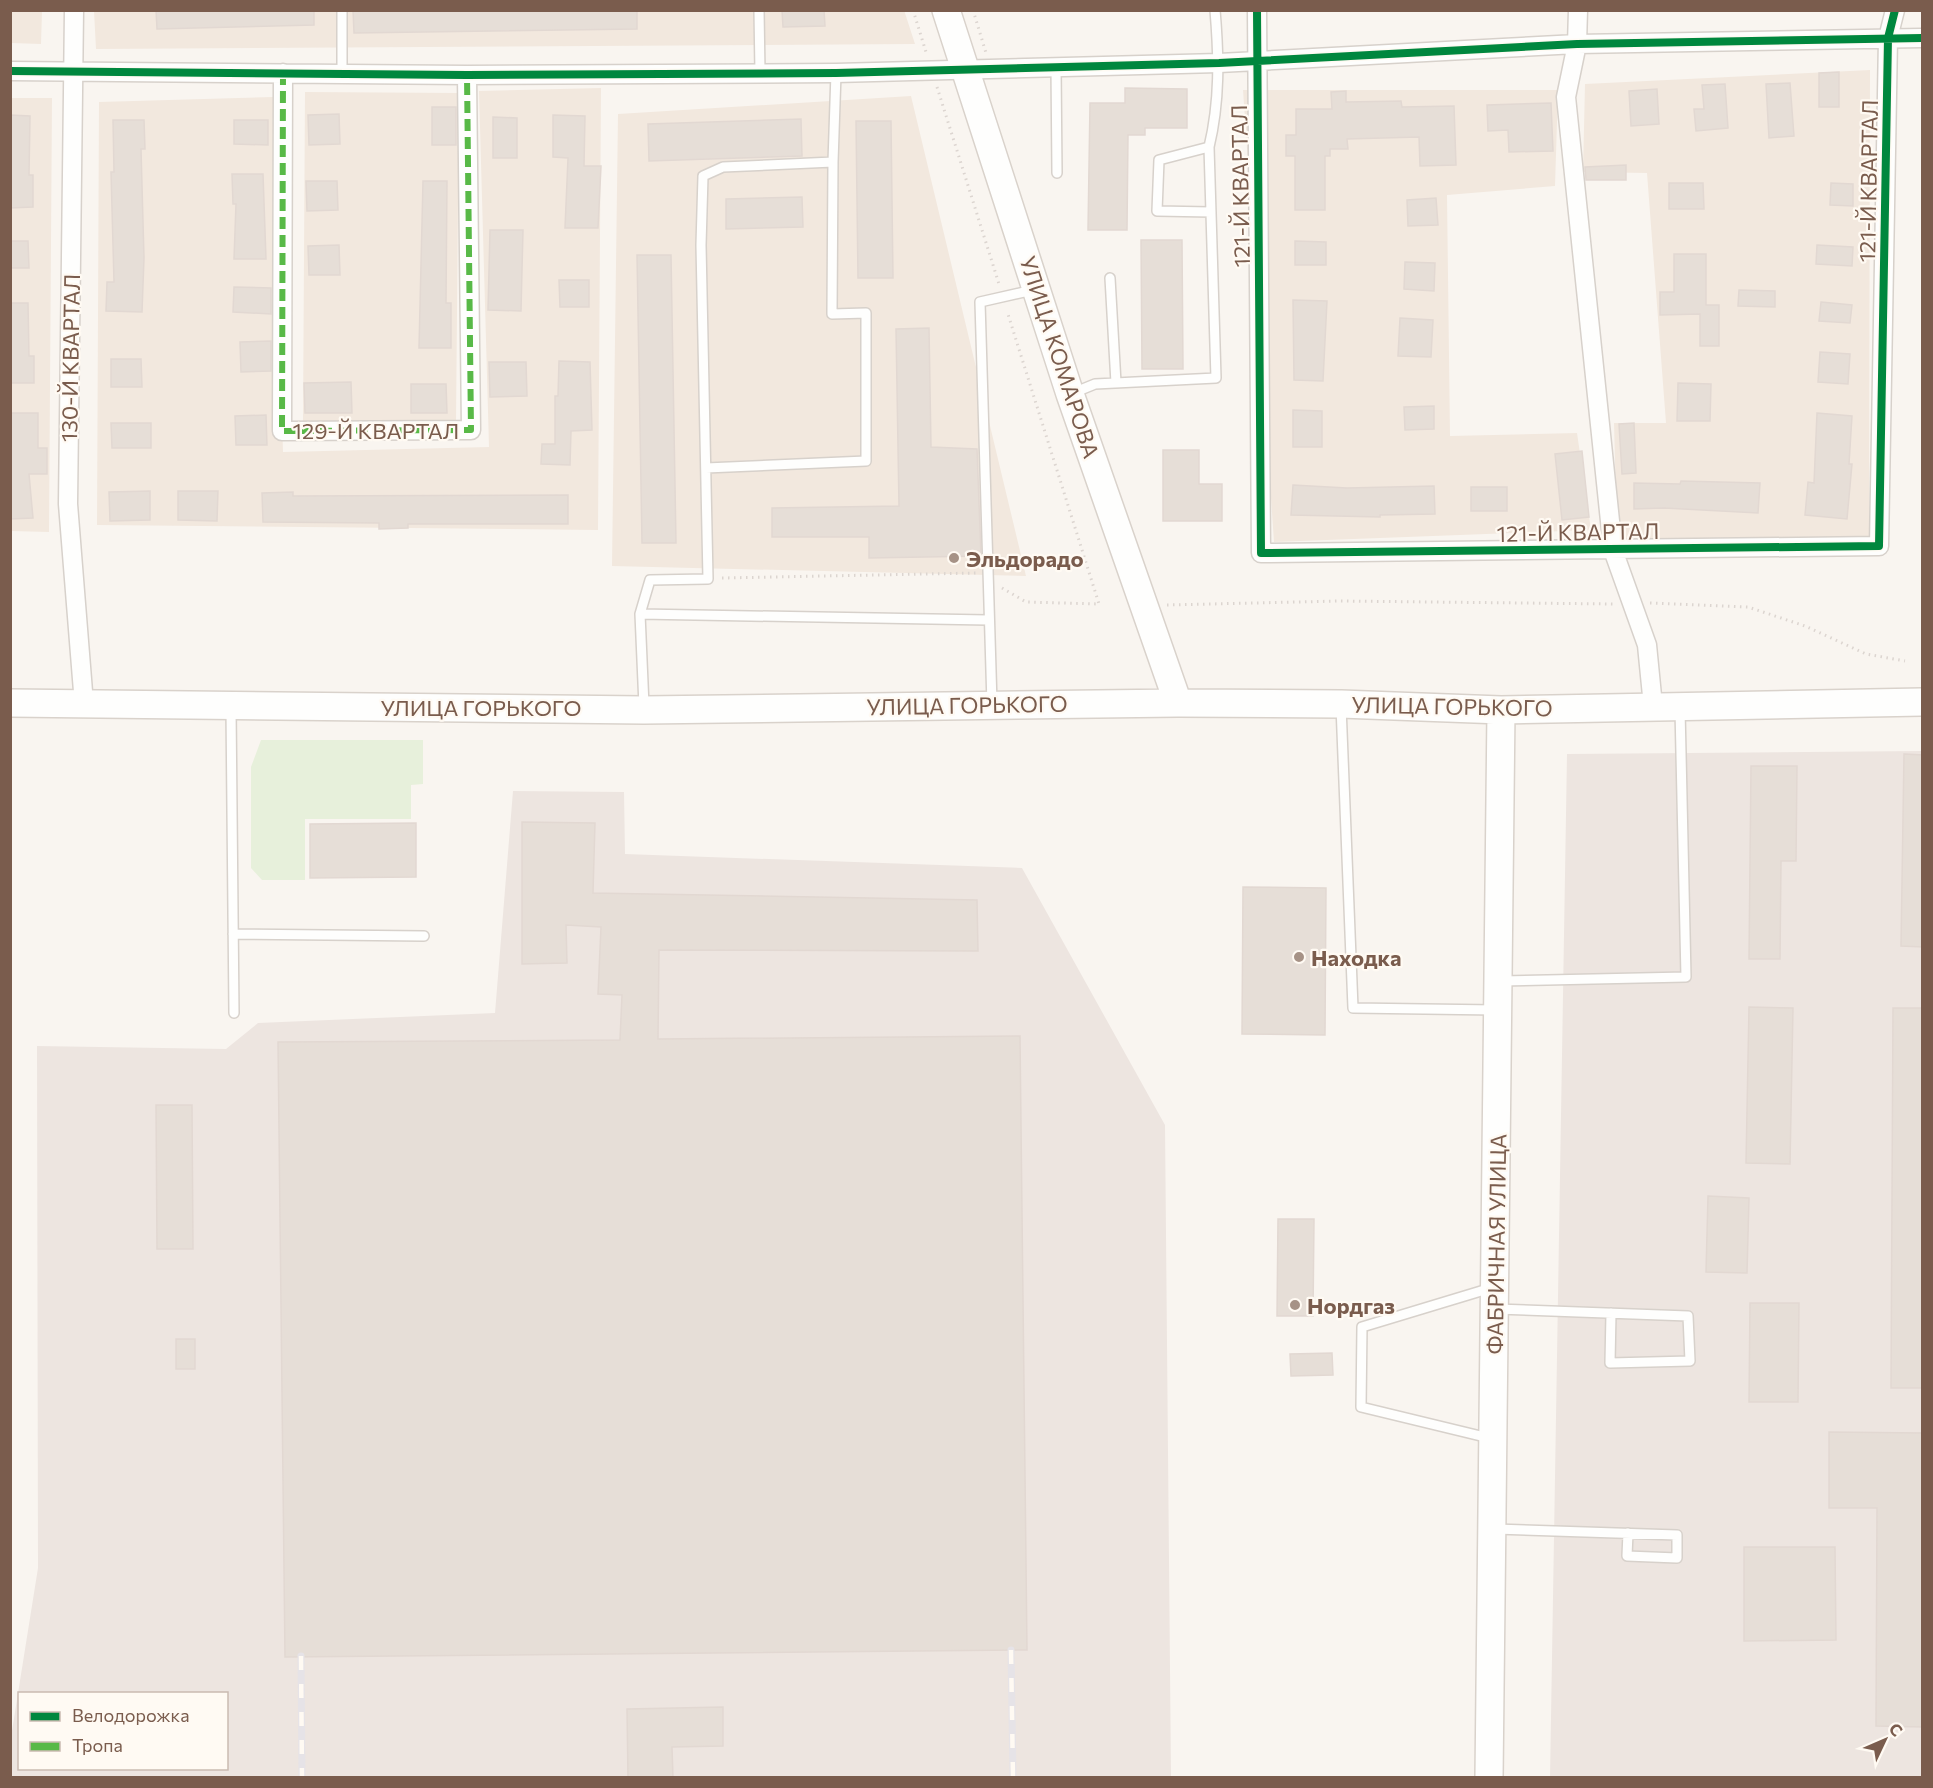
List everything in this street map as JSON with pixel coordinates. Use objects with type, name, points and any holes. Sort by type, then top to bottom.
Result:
[{"type":"main road","name":"УЛИЦА КОМАРОВА","points":[[946,10],[1038,288],[1070,394],[1178,703]]},
{"type":"main road","name":"УЛИЦА ГОРЬКОГО","points":[[10,703],[645,710],[1178,703],[1341,704],[1501,710],[1923,702]]},
{"type":"main road","name":"ФАБРИЧНАЯ УЛИЦА","points":[[1490,1778],[1501,710]]},
{"type":"street","name":"130-Й КВАРТАЛ","points":[[74,10],[68,504],[84,704]]},
{"type":"street","points":[[1256,61],[1257,10]]},
{"type":"street","name":"121-Й КВАРТАЛ","points":[[1578,10],[1577,44],[1566,97],[1613,550]]},
{"type":"street","points":[[1888,38],[1895,10]]},
{"type":"street","name":"121-Й КВАРТАЛ","points":[[1256,61],[1261,553],[1879,546],[1888,38]]},
{"type":"street","points":[[10,71],[74,69],[467,75],[836,73],[1219,63],[1577,44],[1923,38]]},
{"type":"street","name":"129-Й КВАРТАЛ","points":[[283,73],[282,431],[471,430],[467,75]]},
{"type":"street","points":[[1613,550],[1647,645],[1653,706]]},
{"type":"lane","points":[[342,10],[342,74]]},
{"type":"lane","points":[[759,10],[760,73]]},
{"type":"lane","points":[[1070,394],[1095,384],[1216,378],[1209,147],[1217,113],[1219,63],[1215,10]]},
{"type":"lane","points":[[1056,67],[1057,173]]},
{"type":"lane","points":[[706,468],[866,461],[866,313],[832,314],[836,73]]},
{"type":"lane","points":[[1209,147],[1159,160],[1157,211],[1211,212]]},
{"type":"lane","points":[[645,710],[640,614],[650,580],[708,579],[701,245],[703,176],[723,167],[833,162]]},
{"type":"lane","points":[[1110,278],[1116,383]]},
{"type":"lane","points":[[992,704],[980,302],[1038,288]]},
{"type":"lane","points":[[640,614],[988,620]]},
{"type":"lane","points":[[1341,704],[1353,1008],[1498,1010]]},
{"type":"lane","points":[[231,705],[234,1013]]},
{"type":"lane","points":[[1498,981],[1686,977],[1680,706]]},
{"type":"lane","points":[[233,934],[423,936]]},
{"type":"lane","points":[[1494,1439],[1361,1407],[1362,1327],[1496,1298],[1611,1313],[1688,1316],[1690,1361],[1611,1363],[1611,1313]]},
{"type":"lane","points":[[1493,1528],[1628,1533],[1677,1535],[1677,1558],[1627,1556],[1628,1533]]},
{"type":"path","points":[[708,579],[974,572],[1026,602],[1099,604]]},
{"type":"path","points":[[1165,605],[1340,601],[1582,606],[1633,603],[1748,607],[1805,626],[1866,654],[1905,661]]},
{"type":"shaded area","points":[[11,10],[42,11],[41,44],[11,43]]},
{"type":"shaded area","points":[[904,10],[915,44],[96,49],[94,11]]},
{"type":"shaded area","points":[[1870,70],[1869,541],[1617,539],[1614,423],[1666,423],[1647,173],[1583,172],[1585,84]]},
{"type":"shaded area","points":[[601,88],[598,530],[97,525],[99,102],[273,97],[283,452],[489,447],[479,91]]},
{"type":"shaded area","points":[[1243,90],[1558,90],[1555,186],[1447,195],[1450,436],[1577,433],[1591,530],[1274,542]]},
{"type":"shaded area","points":[[305,92],[459,93],[456,422],[303,421]]},
{"type":"shaded area","points":[[911,96],[1026,576],[612,566],[618,114]]},
{"type":"shaded area","points":[[11,98],[52,98],[49,532],[11,531]]},
{"type":"shaded area","points":[[1922,751],[1922,1777],[1550,1778],[1567,754]]},
{"type":"shaded area","points":[[513,791],[624,792],[625,854],[1022,868],[1165,1125],[1171,1777],[11,1778],[11,1737],[18,1693],[18,1770],[228,1770],[228,1692],[18,1692],[38,1568],[37,1046],[226,1049],[258,1023],[495,1013]]},
{"type":"green space","points":[[261,740],[423,740],[423,784],[411,785],[411,819],[305,819],[305,880],[262,880],[251,868],[251,767]]},
{"type":"building","points":[[156,10],[314,10],[314,25],[157,29]]},
{"type":"building","points":[[353,10],[637,10],[637,29],[354,33]]},
{"type":"building","points":[[782,10],[824,10],[825,26],[783,27]]},
{"type":"building","points":[[1839,72],[1839,107],[1819,107],[1819,73]]},
{"type":"building","points":[[1790,83],[1794,136],[1769,138],[1766,84]]},
{"type":"building","points":[[1725,84],[1728,128],[1696,131],[1694,109],[1704,109],[1702,85]]},
{"type":"building","points":[[1125,88],[1187,89],[1187,128],[1145,128],[1145,135],[1128,135],[1127,230],[1088,230],[1090,103],[1125,103]]},
{"type":"building","points":[[1657,89],[1659,124],[1631,126],[1629,91]]},
{"type":"building","points":[[1346,91],[1346,102],[1401,101],[1402,107],[1454,106],[1456,165],[1420,166],[1419,137],[1347,139],[1348,149],[1330,149],[1330,156],[1325,156],[1325,210],[1295,210],[1295,156],[1286,156],[1286,135],[1296,135],[1296,109],[1332,109],[1331,92]]},
{"type":"building","points":[[1551,103],[1553,151],[1509,152],[1508,130],[1488,131],[1487,105]]},
{"type":"building","points":[[432,107],[456,107],[456,145],[432,145]]},
{"type":"building","points":[[339,114],[340,144],[309,145],[308,115]]},
{"type":"building","points":[[10,115],[30,116],[29,175],[33,175],[33,207],[10,208]]},
{"type":"building","points":[[553,115],[585,116],[584,166],[601,166],[598,228],[565,228],[568,158],[553,157]]},
{"type":"building","points":[[493,117],[517,118],[517,158],[493,158]]},
{"type":"building","points":[[801,119],[802,156],[649,161],[648,124]]},
{"type":"building","points":[[113,120],[144,120],[145,149],[141,149],[144,258],[142,312],[106,311],[107,282],[114,282],[111,172],[114,172]]},
{"type":"building","points":[[234,120],[268,120],[268,145],[234,144]]},
{"type":"building","points":[[856,121],[891,121],[893,278],[858,278]]},
{"type":"building","points":[[1626,165],[1626,180],[1586,180],[1585,167]]},
{"type":"building","points":[[232,174],[263,174],[266,259],[234,259],[236,204],[233,204]]},
{"type":"building","points":[[306,181],[337,181],[338,210],[307,211]]},
{"type":"building","points":[[423,181],[447,181],[446,303],[451,303],[451,348],[419,348]]},
{"type":"building","points":[[1669,183],[1703,183],[1704,209],[1669,209]]},
{"type":"building","points":[[1831,183],[1853,184],[1853,206],[1830,205]]},
{"type":"building","points":[[802,197],[803,227],[726,229],[726,199]]},
{"type":"building","points":[[1436,198],[1438,225],[1408,226],[1407,200]]},
{"type":"building","points":[[490,230],[523,230],[521,311],[488,310]]},
{"type":"building","points":[[1141,240],[1182,240],[1183,369],[1142,369]]},
{"type":"building","points":[[10,241],[28,241],[29,268],[10,268]]},
{"type":"building","points":[[1295,241],[1326,242],[1326,265],[1295,265]]},
{"type":"building","points":[[339,245],[340,275],[309,275],[308,246]]},
{"type":"building","points":[[1817,245],[1853,247],[1852,266],[1816,264]]},
{"type":"building","points":[[1674,254],[1706,254],[1706,305],[1719,305],[1719,346],[1700,346],[1700,314],[1660,315],[1660,292],[1674,292]]},
{"type":"building","points":[[637,255],[671,255],[676,543],[642,543]]},
{"type":"building","points":[[1405,262],[1435,263],[1434,291],[1404,289]]},
{"type":"building","points":[[559,280],[589,280],[589,307],[560,307]]},
{"type":"building","points":[[234,287],[271,288],[271,314],[233,312]]},
{"type":"building","points":[[1739,290],[1775,291],[1775,307],[1738,306]]},
{"type":"building","points":[[1293,300],[1327,301],[1323,381],[1294,380]]},
{"type":"building","points":[[1821,302],[1852,305],[1850,323],[1819,321]]},
{"type":"building","points":[[10,303],[28,303],[29,356],[34,356],[34,383],[10,383]]},
{"type":"building","points":[[1400,318],[1433,320],[1431,357],[1398,356]]},
{"type":"building","points":[[929,328],[931,447],[977,449],[981,556],[869,558],[869,537],[772,537],[772,508],[899,506],[896,329]]},
{"type":"building","points":[[271,341],[271,371],[241,372],[240,342]]},
{"type":"building","points":[[1820,352],[1850,354],[1848,384],[1818,382]]},
{"type":"building","points":[[111,359],[141,359],[142,387],[111,387]]},
{"type":"building","points":[[559,361],[590,362],[592,430],[571,431],[570,465],[541,464],[542,444],[555,444],[555,396],[558,396]]},
{"type":"building","points":[[489,362],[526,362],[527,396],[490,397]]},
{"type":"building","points":[[351,382],[352,413],[305,413],[304,383]]},
{"type":"building","points":[[1678,383],[1711,384],[1710,421],[1677,421]]},
{"type":"building","points":[[411,384],[446,384],[447,413],[411,413]]},
{"type":"building","points":[[1434,406],[1434,429],[1405,430],[1404,407]]},
{"type":"building","points":[[1293,410],[1322,411],[1322,447],[1293,447]]},
{"type":"building","points":[[10,413],[38,413],[38,448],[47,448],[47,474],[29,474],[33,518],[10,519]]},
{"type":"building","points":[[1817,413],[1852,416],[1849,464],[1852,464],[1847,519],[1805,515],[1808,482],[1814,483]]},
{"type":"building","points":[[266,415],[267,445],[236,445],[235,416]]},
{"type":"building","points":[[111,423],[151,423],[151,448],[112,448]]},
{"type":"building","points":[[1634,423],[1636,473],[1622,474],[1619,424]]},
{"type":"building","points":[[1163,450],[1199,450],[1199,484],[1222,484],[1222,521],[1163,521]]},
{"type":"building","points":[[1582,451],[1589,517],[1562,520],[1555,454]]},
{"type":"building","points":[[1681,481],[1760,483],[1758,513],[1664,508],[1634,509],[1634,483],[1680,484]]},
{"type":"building","points":[[1293,485],[1347,488],[1434,486],[1435,514],[1380,515],[1380,517],[1291,515]]},
{"type":"building","points":[[1471,487],[1507,487],[1507,511],[1471,511]]},
{"type":"building","points":[[150,491],[150,520],[110,521],[109,492]]},
{"type":"building","points":[[178,491],[218,491],[217,521],[178,520]]},
{"type":"building","points":[[293,492],[293,496],[568,495],[568,524],[408,524],[408,528],[379,529],[379,523],[263,522],[262,493]]},
{"type":"building","points":[[1904,754],[1923,755],[1923,947],[1901,946]]},
{"type":"building","points":[[1751,766],[1797,766],[1796,861],[1781,861],[1780,959],[1749,959]]},
{"type":"building","points":[[522,822],[595,823],[593,893],[977,900],[978,951],[659,950],[658,1039],[1020,1036],[1027,1650],[285,1657],[278,1042],[620,1040],[622,995],[598,994],[601,927],[566,925],[567,963],[522,964]]},
{"type":"building","points":[[416,823],[416,877],[310,878],[310,824]]},
{"type":"building","points":[[1243,887],[1326,888],[1325,1035],[1242,1034]]},
{"type":"building","points":[[1749,1007],[1793,1008],[1790,1164],[1746,1163]]},
{"type":"building","points":[[1893,1008],[1923,1008],[1923,1388],[1891,1388]]},
{"type":"building","points":[[156,1105],[192,1105],[193,1249],[157,1249]]},
{"type":"building","points":[[1708,1196],[1749,1198],[1747,1273],[1706,1272]]},
{"type":"building","points":[[1278,1219],[1314,1219],[1313,1316],[1277,1316]]},
{"type":"building","points":[[1750,1303],[1799,1303],[1798,1402],[1749,1402]]},
{"type":"building","points":[[176,1339],[195,1339],[195,1369],[176,1369]]},
{"type":"building","points":[[1332,1353],[1333,1375],[1291,1376],[1290,1354]]},
{"type":"building","points":[[1829,1432],[1923,1433],[1923,1727],[1876,1726],[1877,1508],[1829,1508]]},
{"type":"building","points":[[1744,1547],[1835,1547],[1836,1640],[1744,1641]]},
{"type":"building","points":[[723,1707],[723,1746],[672,1747],[673,1778],[628,1778],[627,1709]]},
{"type":"railway","points":[[1011,1650],[1013,1778]]},
{"type":"railway","points":[[301,1656],[302,1778]]},
{"type":"marked path","points":[[283,73],[282,431],[471,430],[467,75]]},
{"type":"cycle path","points":[[1257,10],[1261,553],[1879,546],[1888,38],[1895,10]]},
{"type":"cycle path","points":[[10,71],[467,75],[836,73],[1219,63],[1577,44],[1922,38]]},
{"type":"place","name":"Эльдорадо","points":[[954,558]]},
{"type":"place","name":"Находка","points":[[1299,957]]},
{"type":"place","name":"Нордгаз","points":[[1295,1305]]}]
